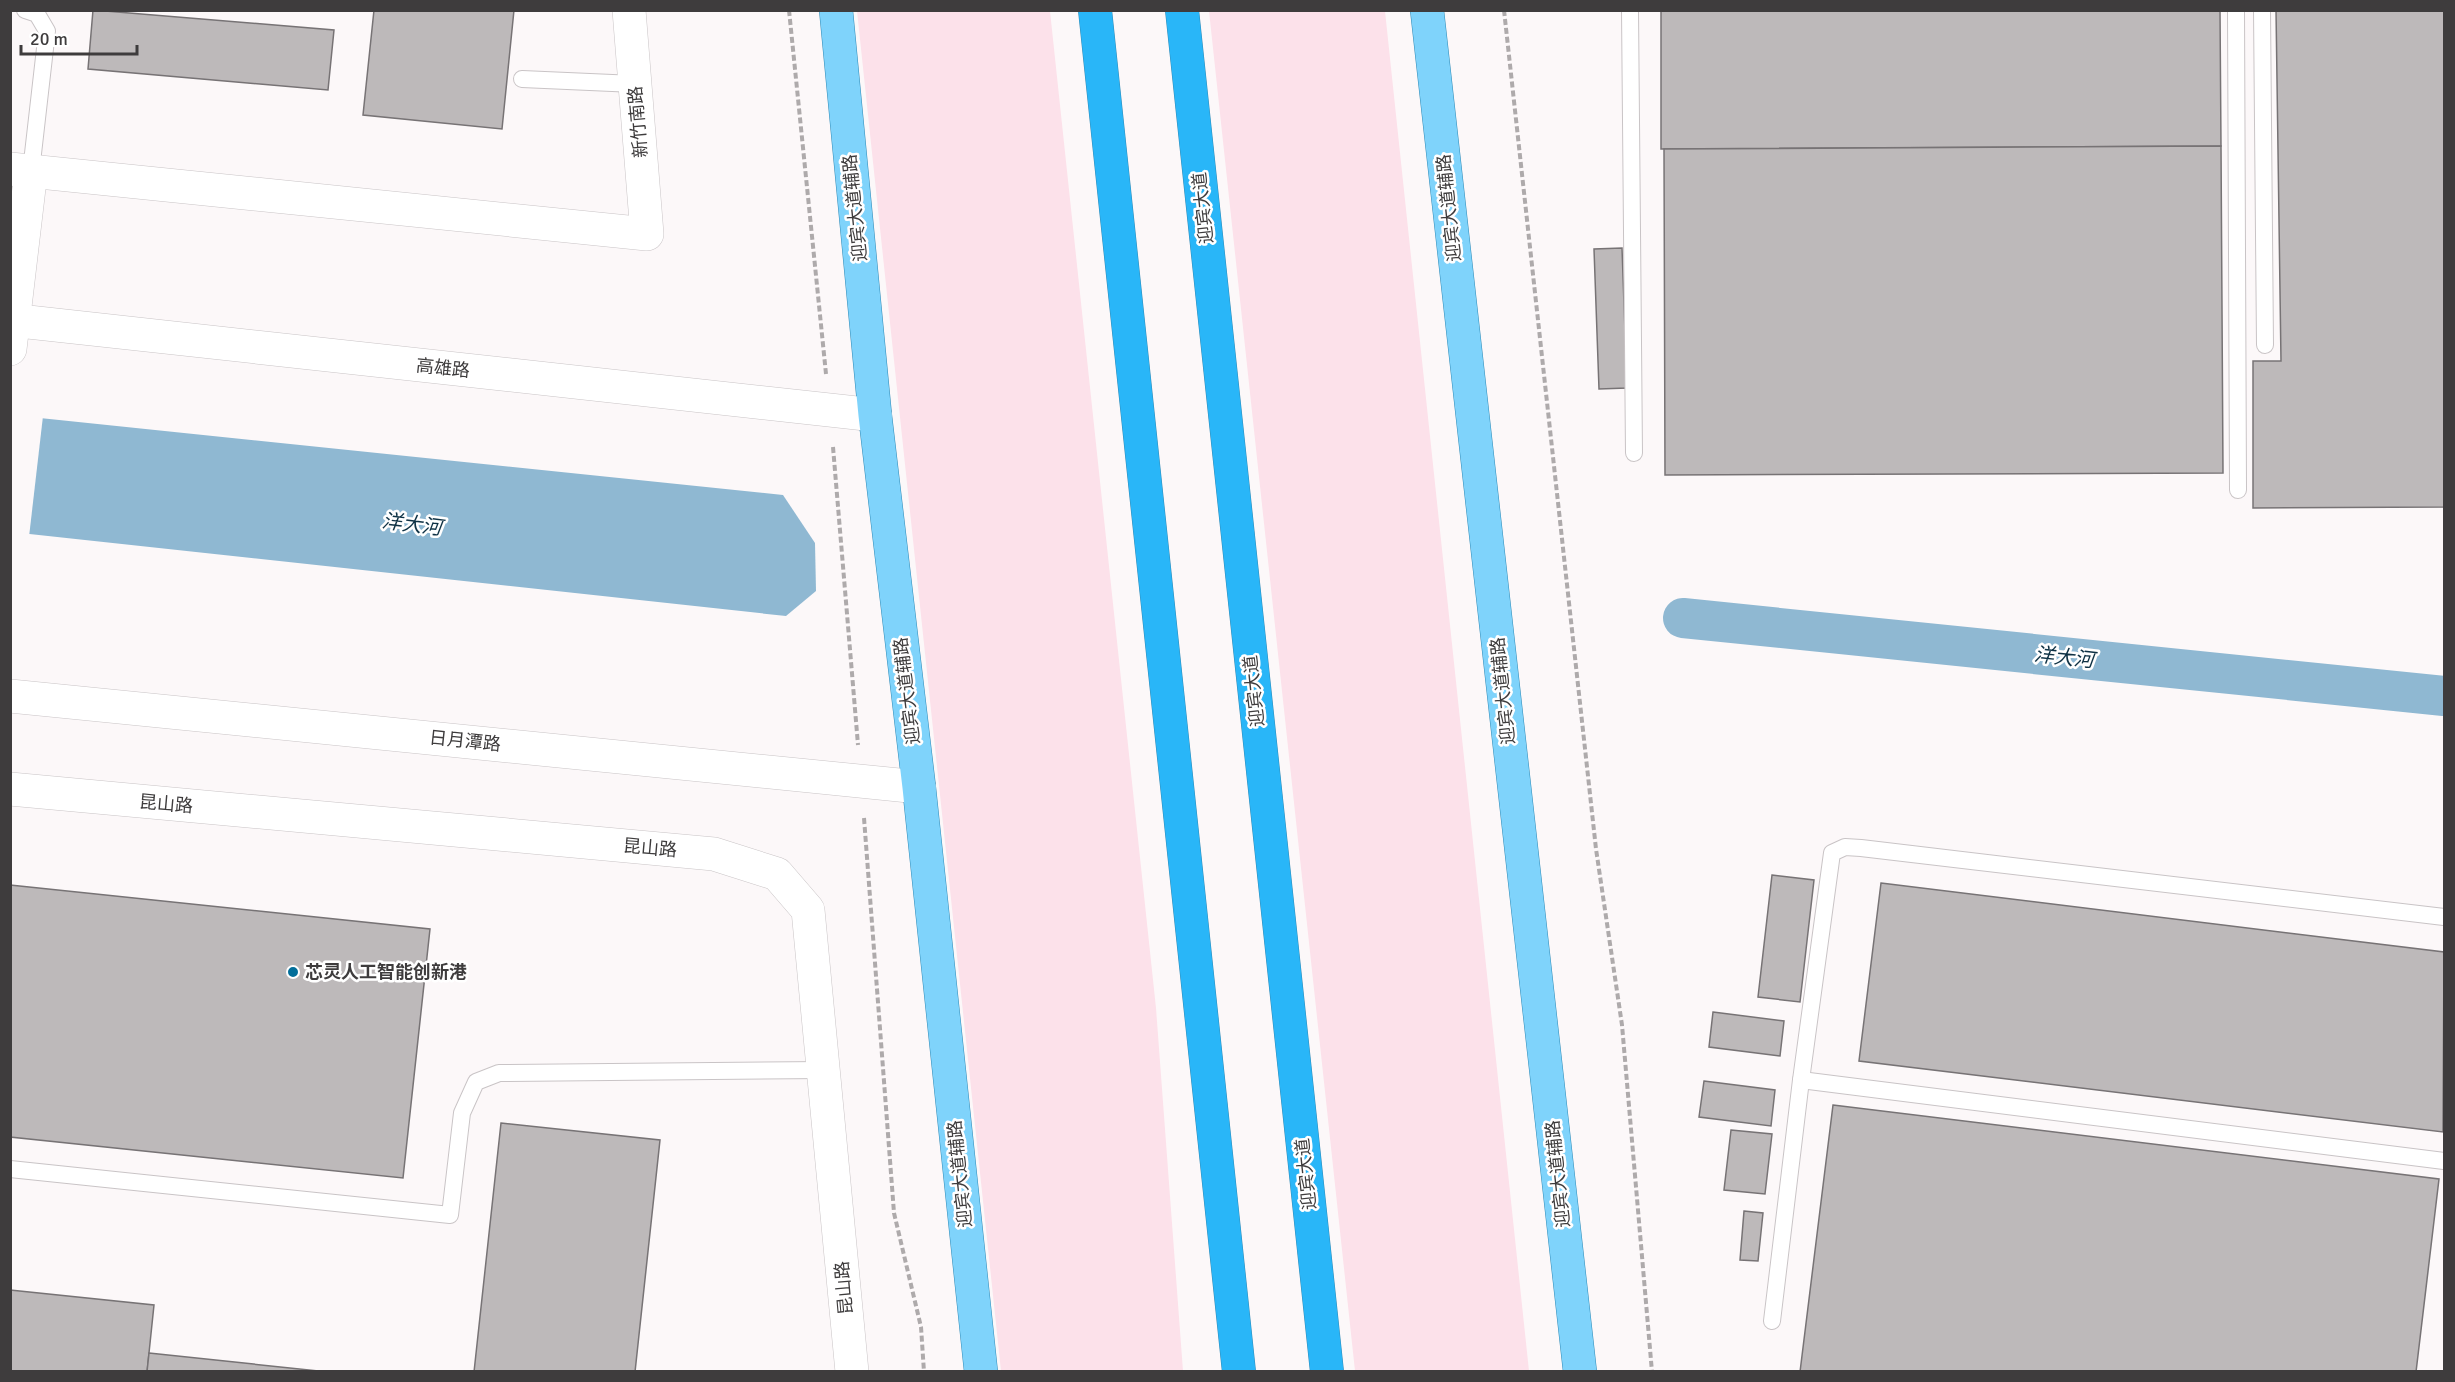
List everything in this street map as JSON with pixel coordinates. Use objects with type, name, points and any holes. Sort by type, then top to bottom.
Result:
[{"type":"highway","points":[[1095,10],[1239,1371]]},
{"type":"highway","name":"迎宾大道","points":[[1182,10],[1327,1371]]},
{"type":"main road","name":"迎宾大道辅路","points":[[836,10],[875,416],[919,787],[981,1371]]},
{"type":"main road","name":"迎宾大道辅路","points":[[1427,10],[1580,1371]]},
{"type":"street","name":"新竹南路","points":[[21,170],[647,234],[629,10]]},
{"type":"street","points":[[11,330],[21,170]]},
{"type":"street","name":"高雄路","points":[[11,330],[875,416]]},
{"type":"street","name":"日月潭路","points":[[10,696],[919,787]]},
{"type":"street","name":"昆山路","points":[[10,789],[714,854],[777,874],[808,910],[852,1371]]},
{"type":"lane","points":[[21,170],[47,31],[38,14],[25,10]]},
{"type":"lane","points":[[1630,10],[1634,453]]},
{"type":"lane","points":[[2236,10],[2238,490]]},
{"type":"lane","points":[[2262,10],[2265,345]]},
{"type":"lane","points":[[522,79],[635,84]]},
{"type":"lane","points":[[1772,1321],[1801,1080],[1832,853],[1845,847],[2445,917]]},
{"type":"lane","points":[[10,1169],[450,1215],[462,1113],[476,1082],[483,1078],[499,1073],[824,1070]]},
{"type":"lane","points":[[1801,1080],[2445,1161]]},
{"type":"path","points":[[789,10],[830,410],[894,1213],[921,1327],[924,1371]]},
{"type":"path","points":[[1504,10],[1596,849],[1622,1025],[1652,1371]]},
{"type":"shaded area","points":[[857,11],[1050,11],[1156,1008],[1183,1371],[1001,1371]]},
{"type":"shaded area","points":[[1209,11],[1385,11],[1529,1371],[1355,1371]]},
{"type":"water","points":[[11,415],[783,495],[815,543],[816,591],[786,616],[11,532]]},
{"type":"pier","points":[[10,412],[43,416],[29,537],[10,535]]},
{"type":"building","points":[[93,10],[334,30],[328,90],[88,69]]},
{"type":"building","points":[[374,10],[514,10],[502,129],[363,115]]},
{"type":"building","points":[[1661,10],[2220,10],[2221,146],[1661,149]]},
{"type":"building","points":[[2276,10],[2444,10],[2444,507],[2253,508],[2253,361],[2281,361]]},
{"type":"building","points":[[2221,146],[2223,473],[1665,475],[1664,149]]},
{"type":"building","points":[[1622,248],[1627,388],[1599,389],[1594,249]]},
{"type":"building","points":[[1772,875],[1814,880],[1800,1002],[1758,997]]},
{"type":"building","points":[[1881,883],[2444,952],[2443,1132],[1859,1061]]},
{"type":"building","points":[[10,885],[430,929],[403,1178],[10,1137]]},
{"type":"building","points":[[1713,1012],[1784,1021],[1780,1056],[1709,1047]]},
{"type":"building","points":[[1704,1081],[1775,1090],[1771,1126],[1699,1117]]},
{"type":"building","points":[[1833,1105],[2439,1179],[2416,1372],[1800,1372]]},
{"type":"building","points":[[501,1123],[660,1140],[635,1372],[474,1372]]},
{"type":"building","points":[[1731,1130],[1772,1134],[1765,1194],[1724,1190]]},
{"type":"building","points":[[1744,1211],[1763,1213],[1758,1261],[1740,1260]]},
{"type":"building","points":[[10,1290],[154,1305],[147,1372],[10,1372]]},
{"type":"building","points":[[149,1353],[328,1372],[147,1372]]},
{"type":"waterway","name":"洋大河","points":[[1683,618],[2444,696]]},
{"type":"place","name":"芯灵人工智能创新港","points":[[293,972]]}]
